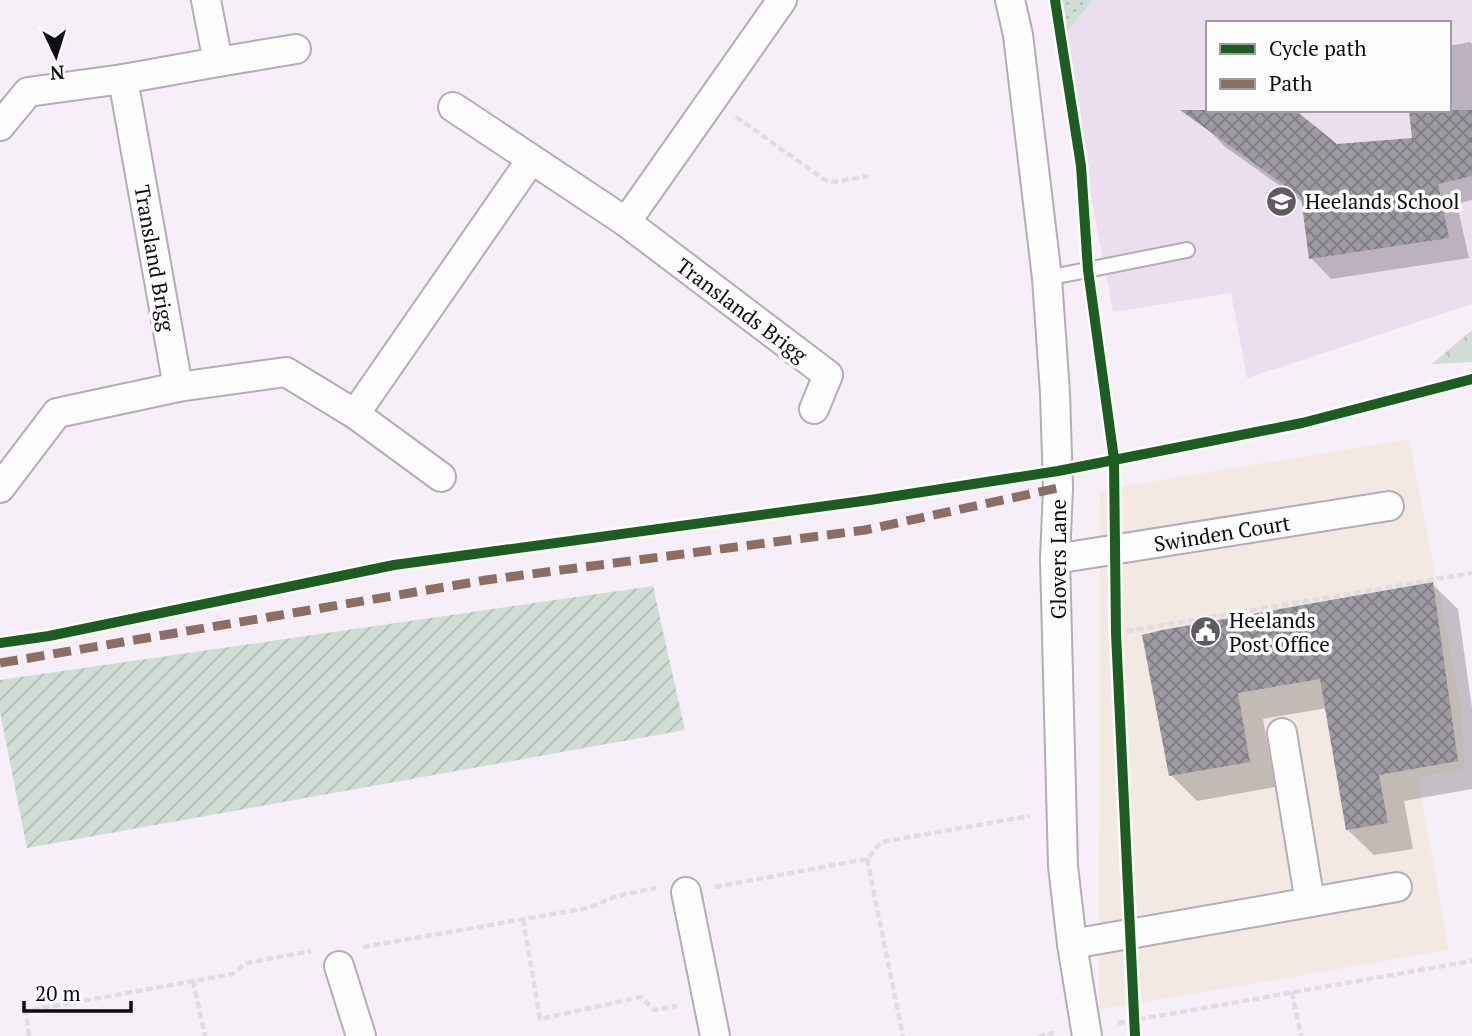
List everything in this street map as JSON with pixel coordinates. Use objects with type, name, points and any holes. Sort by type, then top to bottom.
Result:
[{"type":"street","points":[[206,0],[218,62]]},
{"type":"street","points":[[626,222],[782,0]]},
{"type":"street","name":"Glovers Lane","points":[[1010,0],[1018,34],[1047,278],[1058,471],[1055,559],[1063,866],[1087,1036]]},
{"type":"street","points":[[0,125],[28,92],[123,79],[296,49]]},
{"type":"street","name":"Transland Brigg","points":[[123,79],[178,387]]},
{"type":"street","name":"Translands Brigg","points":[[453,107],[626,222],[828,375],[814,409]]},
{"type":"street","points":[[355,414],[531,160]]},
{"type":"street","points":[[0,488],[57,413],[178,387],[286,372],[355,414],[441,477]]},
{"type":"street","name":"Swinden Court","points":[[1055,559],[1389,506]]},
{"type":"street","points":[[1282,733],[1310,902]]},
{"type":"street","points":[[1072,944],[1397,887]]},
{"type":"street","points":[[686,892],[715,1036]]},
{"type":"street","points":[[339,966],[362,1036]]},
{"type":"lane","points":[[1047,278],[1187,250]]},
{"type":"path","points":[[712,100],[825,180],[834,182],[868,176]]},
{"type":"path","points":[[1116,633],[1472,573]]},
{"type":"path","points":[[1116,620],[1116,647]]},
{"type":"path","points":[[29,1036],[26,1011],[233,974],[246,963],[319,949],[339,966],[363,947],[588,908],[617,896],[668,886],[686,892],[867,859],[881,842],[1062,810]]},
{"type":"path","points":[[867,859],[902,1036]]},
{"type":"path","points":[[523,919],[540,1019],[641,998],[654,1010],[709,1000]]},
{"type":"path","points":[[1133,1008],[1134,1024],[1293,992],[1472,961]]},
{"type":"path","points":[[193,981],[205,1036]]},
{"type":"path","points":[[1293,992],[1301,1036]]},
{"type":"shaded area","name":"Heelands School","points":[[1093,0],[1472,0],[1472,304],[1247,378],[1231,293],[1113,312],[1061,39]]},
{"type":"shaded area","points":[[1409,439],[1461,706],[1465,768],[1418,778],[1449,950],[1099,1010],[1100,490]]},
{"type":"green space","points":[[1054,0],[1093,0],[1061,39]]},
{"type":"green space","points":[[1472,330],[1472,362],[1432,364]]},
{"type":"green space","points":[[653,586],[685,730],[27,848],[0,712],[0,680]]},
{"type":"building","points":[[1180,110],[1297,112],[1337,144],[1412,138],[1409,112],[1472,110],[1472,176],[1438,184],[1449,238],[1309,259],[1301,197]]},
{"type":"building","points":[[1433,582],[1458,761],[1379,775],[1388,823],[1346,830],[1320,679],[1238,693],[1250,762],[1169,776],[1142,635]]},
{"type":"marked path","points":[[0,663],[486,580],[865,530],[1058,488]]},
{"type":"cycle path","points":[[1055,0],[1081,166],[1088,270],[1114,459],[1116,633],[1135,1036]]},
{"type":"cycle path","points":[[0,643],[49,636],[394,565],[870,500],[1058,471],[1302,423],[1472,379]]},
{"type":"place","name":"Heelands School","points":[[1282,201]]},
{"type":"place","name":"Heelands Post Office","points":[[1206,632]]}]
